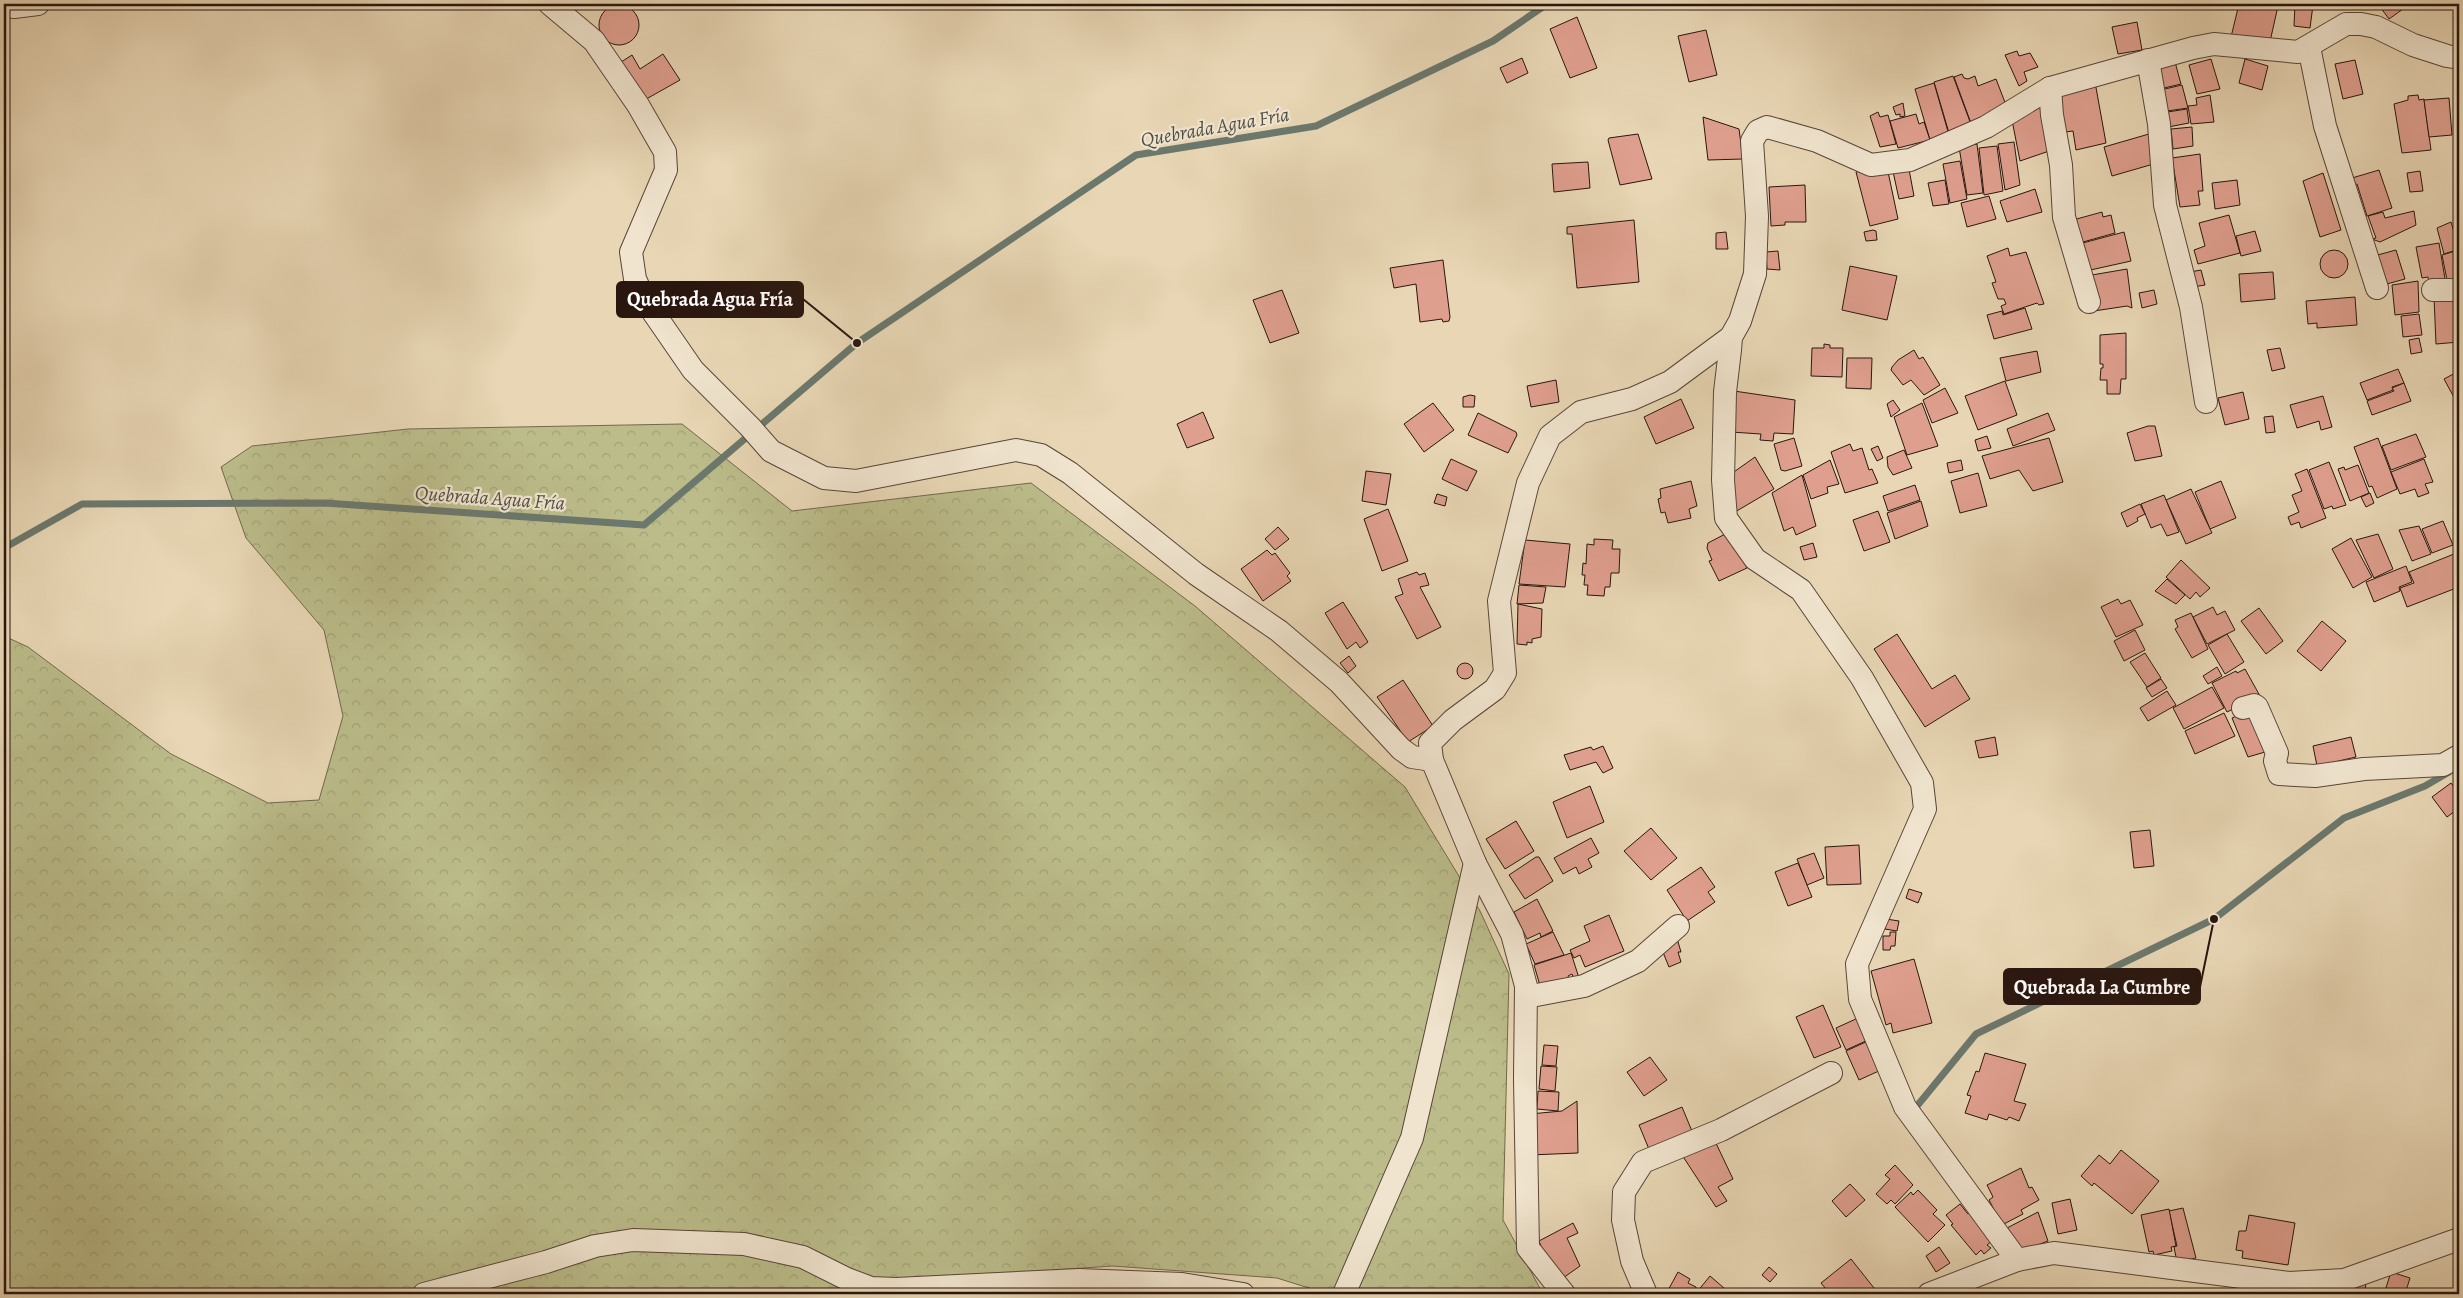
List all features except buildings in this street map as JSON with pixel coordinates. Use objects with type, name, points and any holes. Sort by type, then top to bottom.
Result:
[{"type":"street","points":[[5,4],[14,7],[38,4]]},
{"type":"street","points":[[550,4],[594,41],[638,105],[665,152],[666,170],[631,252],[635,279],[644,299],[693,370],[750,426],[771,451],[824,478],[856,481],[1016,450],[1041,455],[1070,473],[1196,574],[1279,631],[1339,682],[1401,749],[1412,757],[1432,760]]},
{"type":"street","points":[[1564,1294],[1528,1248],[1525,1079],[1526,986],[1512,934],[1475,863],[1432,760],[1430,742],[1438,733],[1495,689],[1505,673],[1499,601],[1528,483],[1550,436],[1581,412],[1632,399],[1670,382],[1731,336],[1740,321],[1756,274],[1757,216],[1752,141],[1758,131],[1767,127],[1817,141],[1871,165],[1910,160],[1986,127],[2050,88],[2148,60],[2214,44],[2298,52],[2309,48],[2346,24],[2376,27],[2413,45],[2459,58]]},
{"type":"street","points":[[2309,48],[2325,126],[2377,288]]},
{"type":"street","points":[[2148,60],[2159,124],[2165,205],[2191,307],[2206,402]]},
{"type":"street","points":[[2050,88],[2052,115],[2061,165],[2064,217],[2089,302]]},
{"type":"street","points":[[2433,290],[2459,290]]},
{"type":"street","points":[[1731,336],[1725,392],[1723,480],[1726,518],[1755,559],[1800,590],[1862,678],[1922,782],[1925,809],[1857,964],[1860,1000],[1905,1107],[2017,1260]]},
{"type":"street","points":[[2242,708],[2254,705],[2257,707],[2277,753],[2275,761],[2279,774],[2315,776],[2364,769],[2443,765],[2459,756]]},
{"type":"street","points":[[1344,1294],[1412,1138],[1475,863]]},
{"type":"street","points":[[1526,998],[1584,986],[1638,961],[1678,926]]},
{"type":"street","points":[[1646,1294],[1632,1260],[1622,1220],[1624,1192],[1643,1162],[1721,1130],[1831,1073]]},
{"type":"street","points":[[1929,1294],[2017,1260],[2054,1253],[2290,1283],[2344,1280],[2459,1239]]},
{"type":"street","points":[[424,1294],[546,1262],[595,1246],[633,1240],[744,1244],[803,1257],[847,1279],[871,1288],[896,1289],[1079,1280],[1182,1284],[1243,1294]]},
{"type":"green space","points":[[682,424],[792,511],[1031,483],[1195,606],[1405,787],[1480,911],[1509,974],[1503,1220],[1543,1294],[1328,1294],[1277,1278],[1113,1266],[1053,1270],[1044,1274],[1030,1294],[4,1294],[4,636],[28,647],[171,754],[268,803],[319,800],[343,716],[324,630],[246,538],[221,467],[252,446],[408,429]]},
{"type":"waterway","name":"Quebrada Agua Fría","points":[[4,548],[82,504],[325,503],[644,525],[857,343],[1136,155],[1316,126],[1493,41],[1547,4]]},
{"type":"waterway","points":[[1917,1106],[1976,1034],[2214,919],[2344,818],[2425,786],[2449,772]]},
{"type":"place","name":"Quebrada Agua Fría","points":[[857,343]]},
{"type":"place","name":"Quebrada La Cumbre","points":[[2214,919]]}]
